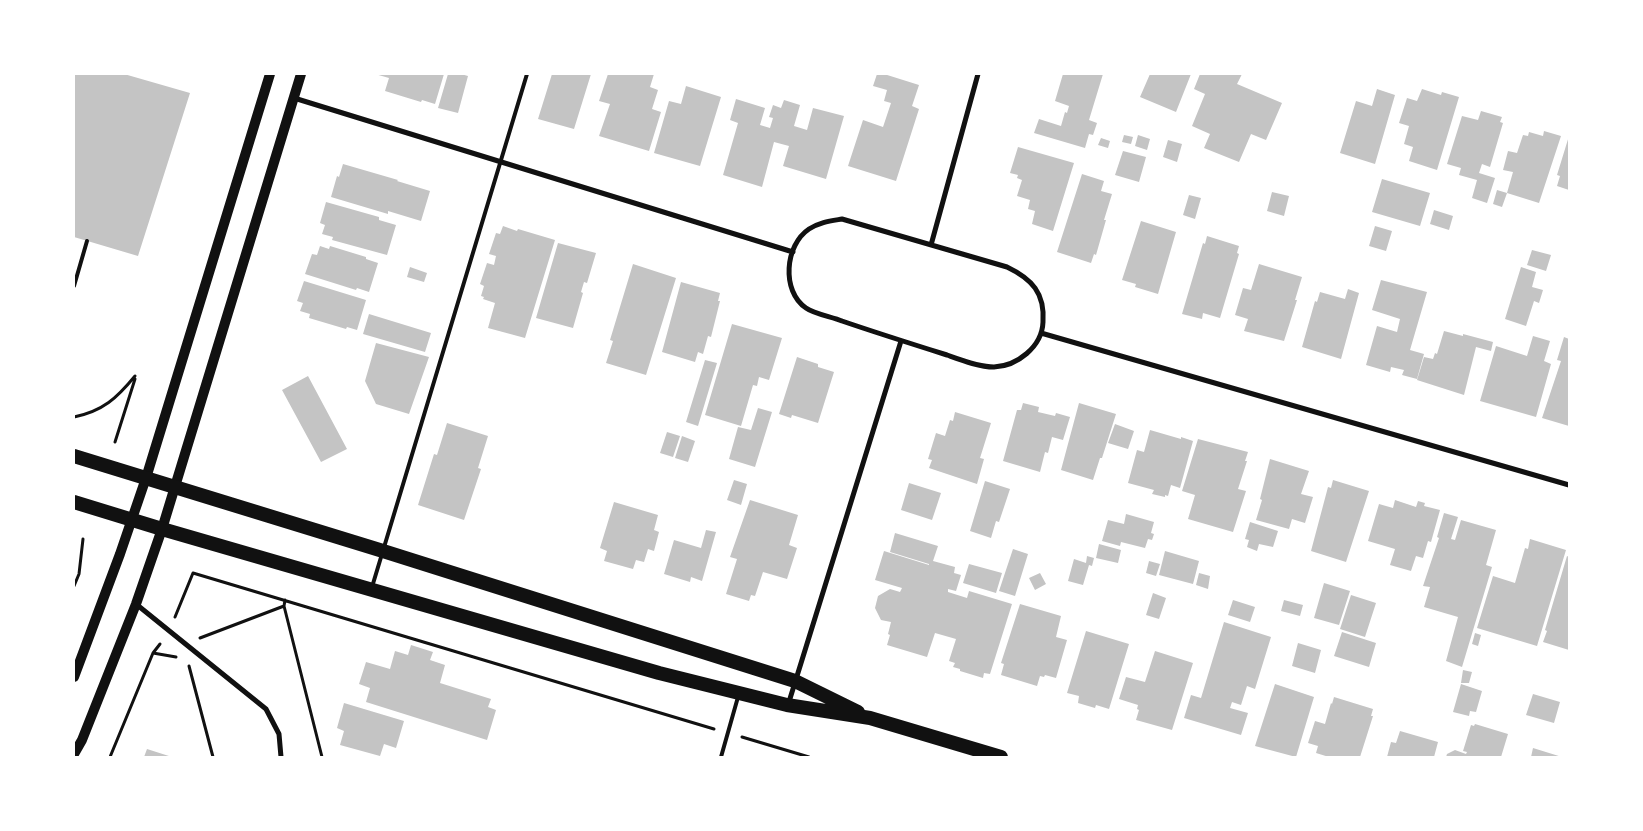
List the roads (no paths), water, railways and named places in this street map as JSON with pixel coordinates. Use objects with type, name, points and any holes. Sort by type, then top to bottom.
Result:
[{"type":"highway","points":[[74,456],[795,681],[870,718]]},
{"type":"highway","points":[[74,502],[649,670],[787,706],[870,718],[1001,757]]},
{"type":"main road","points":[[74,677],[146,478],[270,74]]},
{"type":"main road","points":[[74,754],[82,740],[136,604],[176,488],[301,74]]},
{"type":"street","points":[[931,245],[978,74]]},
{"type":"street","points":[[294,98],[793,252]]},
{"type":"street","points":[[842,219],[1007,267],[1023,275],[1035,288],[1042,304],[1044,324],[1038,341],[1026,355],[1011,364],[994,367],[975,364],[806,308],[795,295],[789,279],[789,261],[793,252],[796,242],[808,230],[824,221],[842,219]]},
{"type":"street","points":[[1041,332],[1569,485]]},
{"type":"street","points":[[787,706],[901,341]]},
{"type":"street","points":[[136,604],[266,709],[279,734],[281,757]]},
{"type":"lane","points":[[371,589],[527,74]]},
{"type":"lane","points":[[74,286],[87,241]]},
{"type":"lane","points":[[721,757],[738,694]]}]
